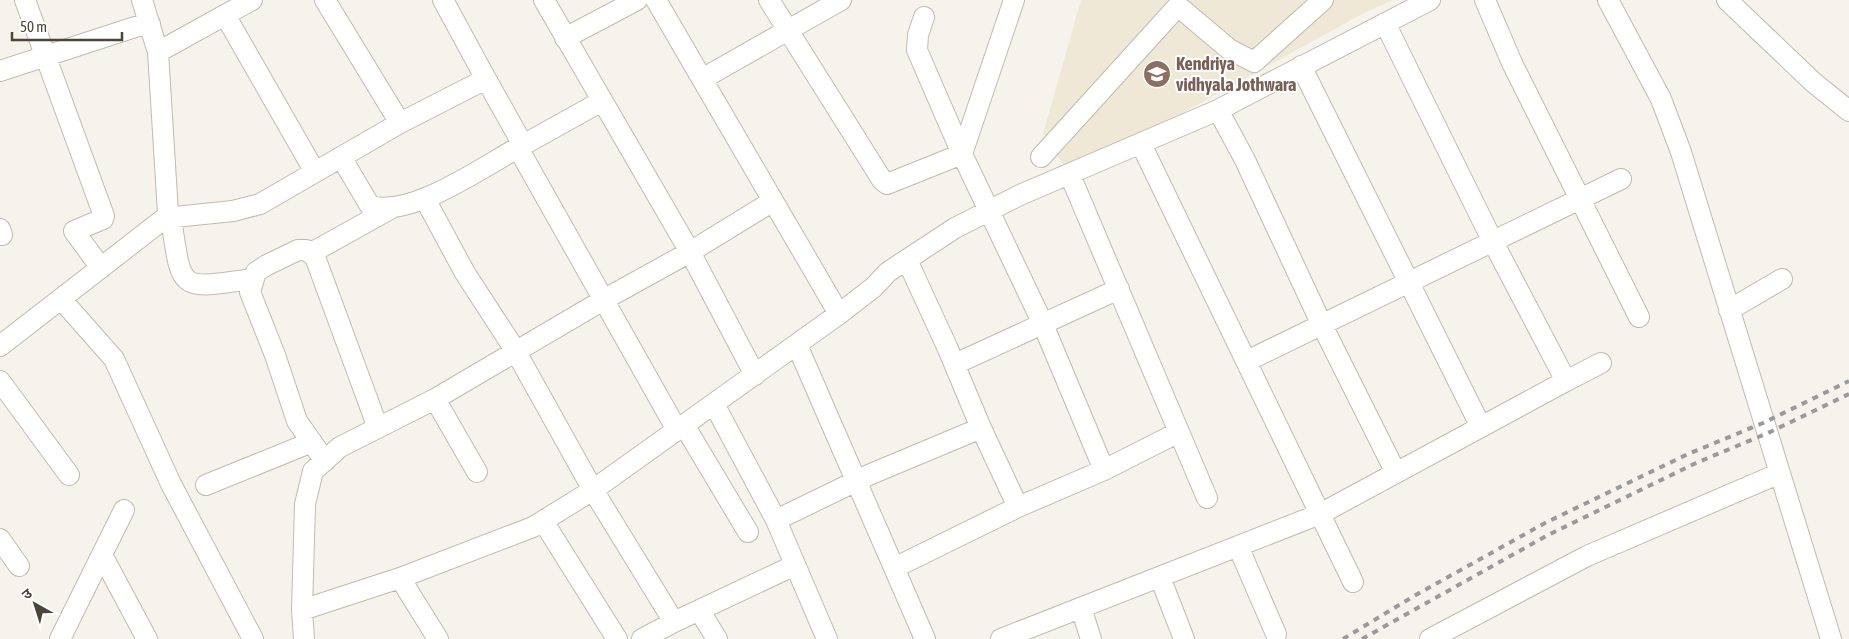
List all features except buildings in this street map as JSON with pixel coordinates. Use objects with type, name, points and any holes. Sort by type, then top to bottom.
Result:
[{"type":"street","points":[[25,0],[104,216],[103,219],[74,232],[101,268]]},
{"type":"street","points":[[142,0],[158,52],[168,218],[182,277],[189,282],[201,286],[253,279]]},
{"type":"street","points":[[158,52],[252,0]]},
{"type":"street","points":[[325,0],[400,123]]},
{"type":"street","points":[[443,0],[605,298],[681,428],[748,532]]},
{"type":"street","points":[[544,0],[690,252],[755,374]]},
{"type":"street","points":[[566,38],[637,0]]},
{"type":"street","points":[[656,0],[839,314]]},
{"type":"street","points":[[769,0],[786,31],[882,180],[887,184],[962,154],[1014,0]]},
{"type":"street","points":[[702,79],[841,0]]},
{"type":"street","points":[[1041,157],[1178,6],[1229,49],[1254,62],[1323,0]]},
{"type":"street","points":[[302,610],[400,578],[533,527],[592,490],[681,428],[839,314],[874,287],[888,272],[955,228],[991,210],[1218,110],[1430,0]]},
{"type":"street","points":[[1485,0],[1512,63],[1639,317]]},
{"type":"street","points":[[1608,0],[1661,99],[1681,152],[1831,639]]},
{"type":"street","points":[[1727,0],[1813,82],[1849,110]]},
{"type":"street","points":[[225,15],[316,172]]},
{"type":"street","points":[[924,17],[918,35],[917,50],[962,154],[991,210],[1042,322],[1104,470]]},
{"type":"street","points":[[1385,23],[1492,240],[1566,382]]},
{"type":"street","points":[[0,71],[150,24]]},
{"type":"street","points":[[1301,66],[1481,427]]},
{"type":"street","points":[[3,337],[61,299],[168,218],[233,211],[260,204],[400,123],[486,79]]},
{"type":"street","points":[[341,157],[370,206],[382,209],[392,208],[425,200],[602,101]]},
{"type":"street","points":[[1218,110],[1245,160],[1321,323],[1396,473]]},
{"type":"street","points":[[1141,144],[1353,582]]},
{"type":"street","points":[[1070,175],[1207,498]]},
{"type":"street","points":[[1247,361],[1321,323],[1621,179]]},
{"type":"street","points":[[425,200],[465,273],[516,350],[592,490],[674,622]]},
{"type":"street","points":[[304,639],[302,610],[305,504],[313,471],[340,447],[435,399],[605,298],[690,252],[773,201]]},
{"type":"street","points":[[311,253],[392,208]]},
{"type":"street","points":[[325,461],[297,421],[275,355],[250,292],[256,272],[298,250],[306,250],[315,257],[378,428]]},
{"type":"street","points":[[907,260],[1018,507]]},
{"type":"street","points":[[1729,310],[1782,279]]},
{"type":"street","points":[[955,364],[1042,322],[1119,289]]},
{"type":"street","points":[[61,299],[114,359],[171,484],[253,639]]},
{"type":"street","points":[[797,345],[925,639]]},
{"type":"street","points":[[1000,639],[1320,514],[1601,363]]},
{"type":"street","points":[[0,381],[69,475]]},
{"type":"street","points":[[435,399],[477,472]]},
{"type":"street","points":[[714,404],[776,520],[827,639]]},
{"type":"street","points":[[776,520],[856,482],[981,428]]},
{"type":"street","points":[[894,568],[1018,507],[1104,470],[1179,432]]},
{"type":"street","points":[[206,484],[312,442]]},
{"type":"street","points":[[1430,639],[1587,556],[1780,473]]},
{"type":"street","points":[[60,639],[124,510]]},
{"type":"street","points":[[542,521],[616,639]]},
{"type":"street","points":[[0,539],[19,566]]},
{"type":"street","points":[[1238,546],[1276,634]]},
{"type":"street","points":[[102,555],[147,639]]},
{"type":"street","points":[[642,639],[795,565]]},
{"type":"street","points":[[1160,577],[1184,639]]},
{"type":"street","points":[[400,578],[438,639]]},
{"type":"street","points":[[1081,608],[1091,639]]},
{"type":"street","points":[[699,610],[717,639]]},
{"type":"shaded area","name":"Kendriya vidhyala Jothwara","points":[[1081,0],[1393,0],[1364,13],[1070,175],[1043,134]]},
{"type":"railway","points":[[1343,639],[1414,596],[1545,523],[1688,454],[1763,423],[1849,381]]},
{"type":"railway","points":[[1362,639],[1548,535],[1696,463],[1768,433],[1849,394]]},
{"type":"place","name":"Kendriya vidhyala Jothwara","points":[[1157,74]]}]
